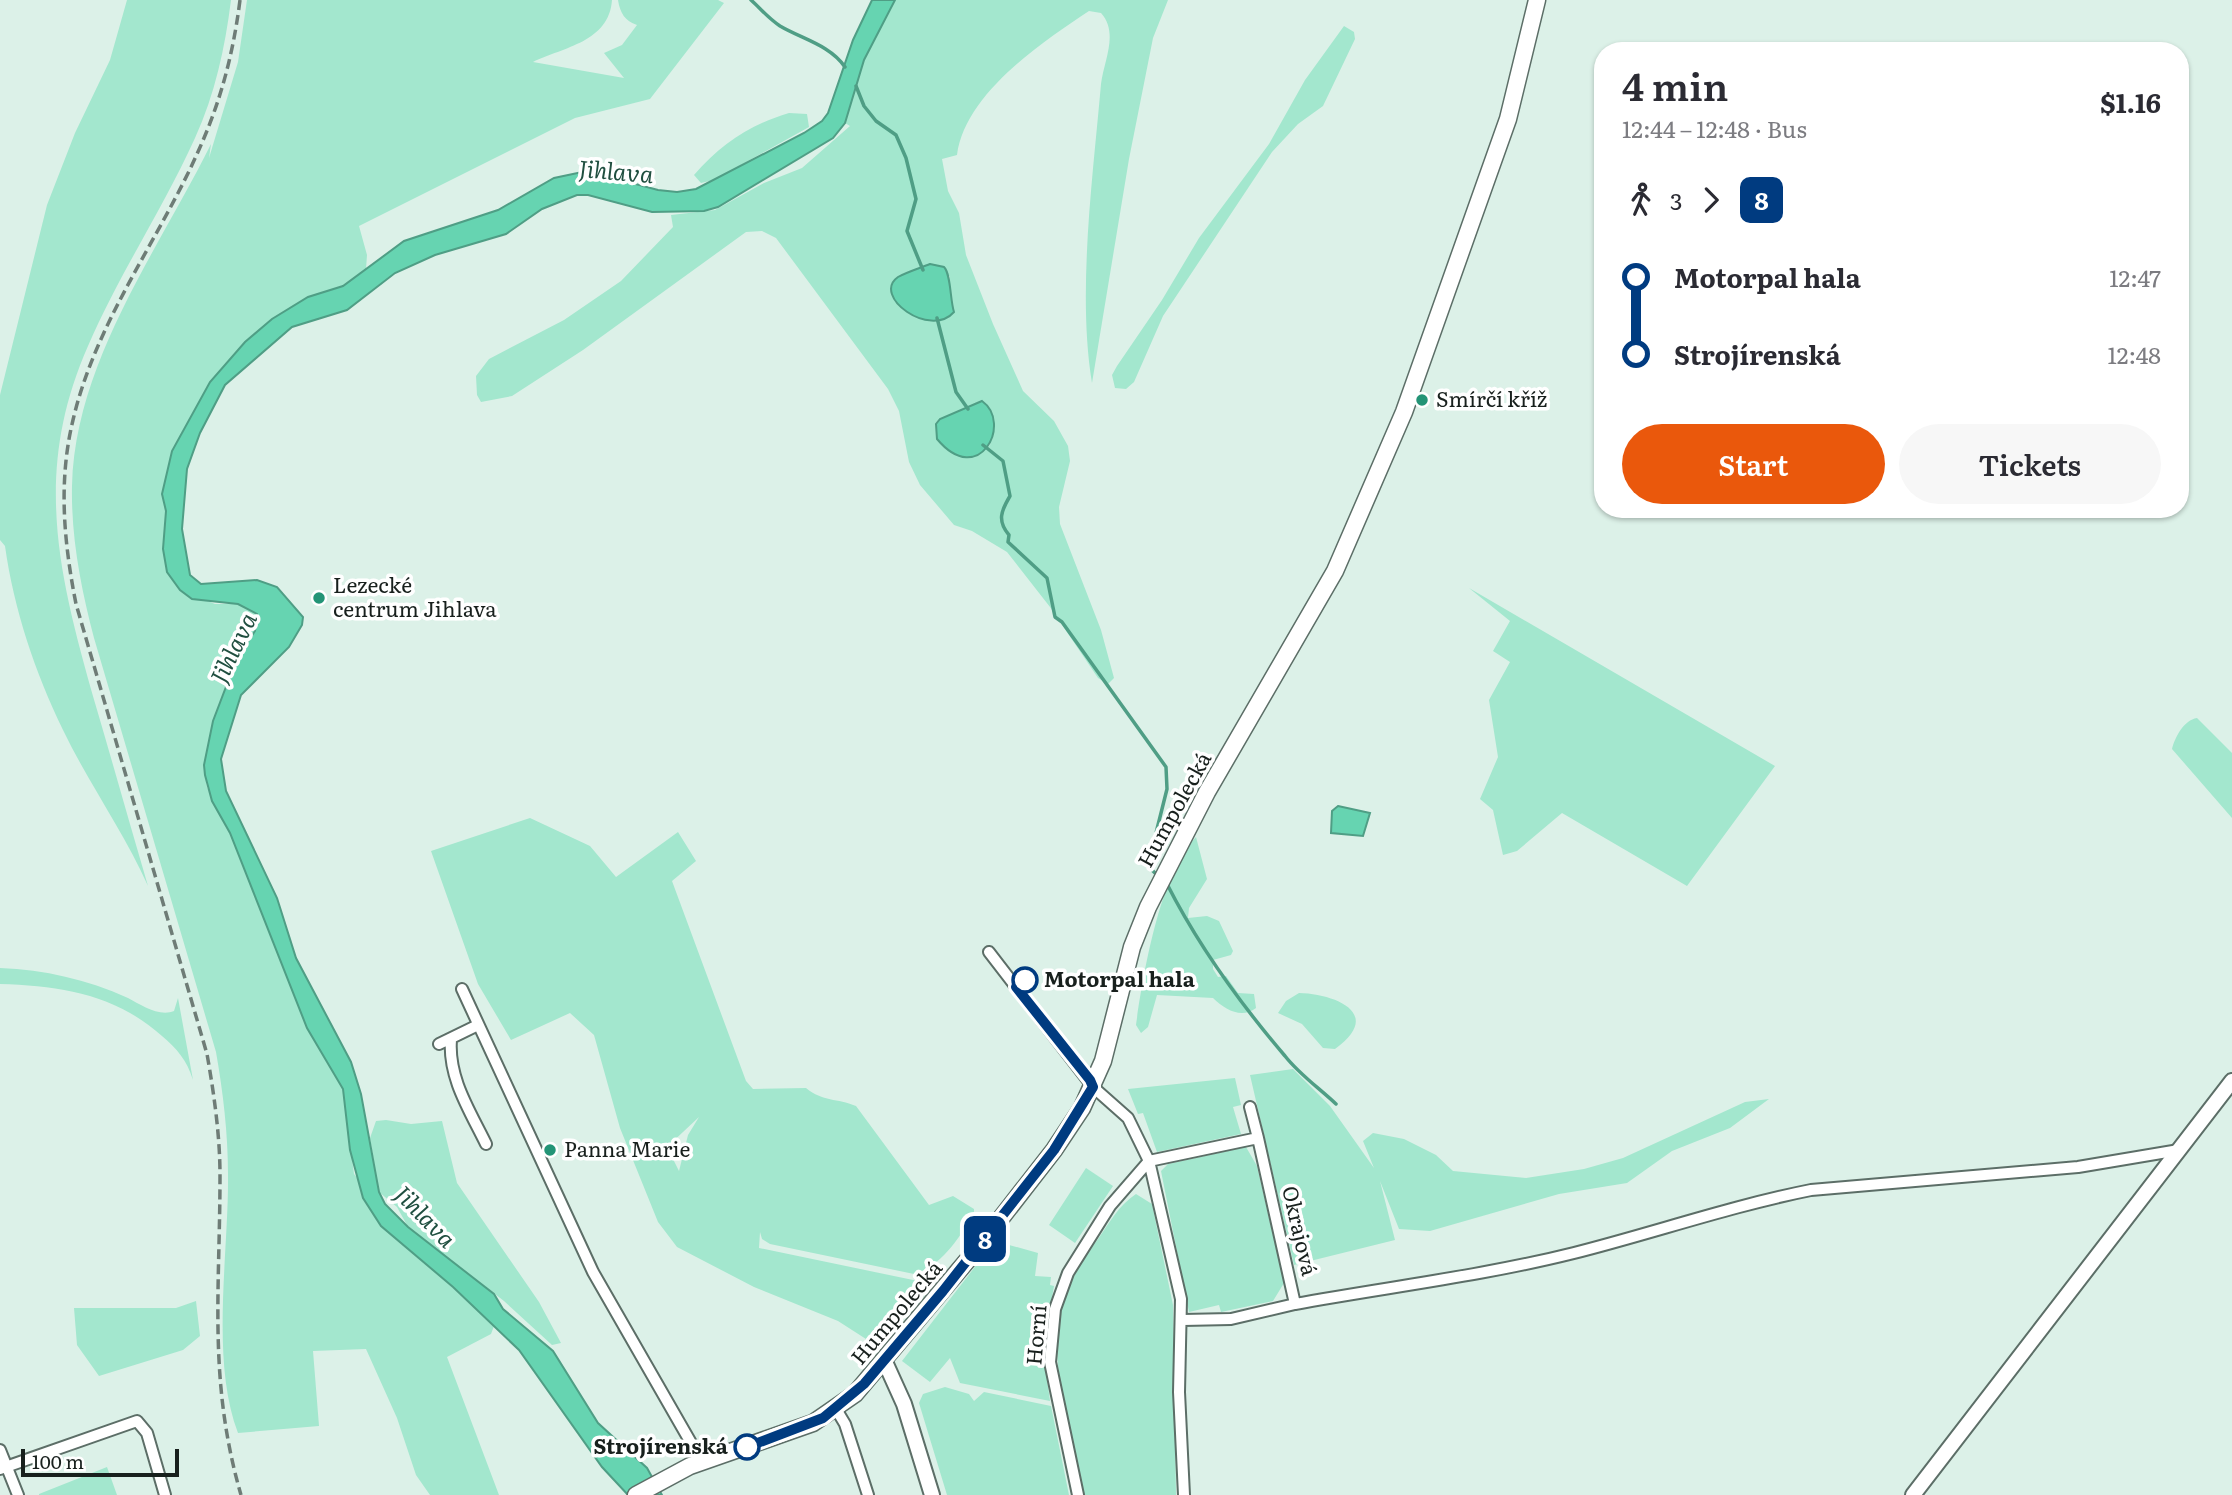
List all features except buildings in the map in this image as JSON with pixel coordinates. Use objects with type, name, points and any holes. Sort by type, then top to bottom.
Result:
[{"type":"main road","name":"Humpolecká","points":[[636,1495],[702,1462],[793,1432],[836,1409],[885,1362],[1054,1150],[1093,1087],[1103,1060],[1132,947],[1161,878],[1335,571],[1409,400],[1508,119],[1537,0]]},
{"type":"street","points":[[989,952],[1093,1087],[1128,1118],[1149,1161],[1170,1240],[1183,1320],[1179,1392],[1184,1495]]},
{"type":"street","points":[[462,989],[593,1272],[702,1462]]},
{"type":"street","points":[[478,1025],[445,1042],[453,1077],[486,1144]]},
{"type":"street","points":[[1913,1495],[2232,1081]]},
{"type":"street","name":"Okrajová","points":[[1183,1320],[1231,1319],[1295,1304],[1251,1107]]},
{"type":"street","points":[[1149,1161],[1258,1138]]},
{"type":"street","points":[[1295,1304],[1480,1273],[1560,1256],[1770,1198],[1811,1190],[2090,1166],[2179,1150]]},
{"type":"street","name":"Horní","points":[[1077,1495],[1050,1362],[1055,1310],[1068,1273],[1110,1206],[1149,1161]]},
{"type":"street","points":[[885,1362],[904,1404],[932,1495]]},
{"type":"street","points":[[836,1409],[845,1424],[868,1495]]},
{"type":"street","points":[[3,1468],[137,1421],[147,1433],[165,1495]]},
{"type":"street","points":[[0,1450],[3,1468],[18,1495]]},
{"type":"shaded area","points":[[127,0],[231,0],[218,70],[202,121],[169,190],[100,319],[71,393],[60,438],[56,481],[62,568],[82,656],[148,886],[73,750],[53,708],[27,640],[14,594],[5,546],[0,540],[0,395],[47,205],[75,133],[110,60]]},
{"type":"shaded area","points":[[247,0],[612,0],[609,14],[594,34],[571,47],[533,62],[624,78],[604,53],[622,45],[637,25],[624,16],[618,0],[718,0],[724,3],[650,99],[575,118],[359,226],[367,255],[366,269],[343,286],[308,297],[272,319],[245,342],[210,382],[172,451],[163,549],[167,572],[180,590],[215,604],[238,604],[257,614],[255,631],[237,658],[213,721],[204,765],[207,787],[230,833],[307,1028],[343,1089],[354,1174],[427,1264],[494,1326],[491,1334],[447,1357],[499,1495],[430,1495],[416,1475],[397,1418],[366,1349],[313,1351],[319,1426],[238,1433],[225,1373],[223,1340],[228,1159],[225,1113],[216,1052],[94,638],[78,563],[72,486],[77,440],[88,395],[103,352],[123,309],[211,144],[209,158],[238,62]]},
{"type":"shaded area","points":[[872,0],[895,0],[864,60],[845,123],[833,138],[718,207],[704,211],[652,212],[588,195],[577,195],[542,209],[506,234],[435,255],[395,273],[347,310],[292,327],[225,385],[200,433],[187,469],[182,529],[190,575],[201,584],[257,580],[277,587],[303,617],[302,625],[289,647],[241,695],[221,759],[226,791],[277,898],[296,958],[351,1062],[361,1094],[379,1192],[385,1204],[408,1227],[494,1294],[503,1309],[553,1351],[598,1423],[647,1468],[662,1495],[628,1495],[602,1467],[519,1350],[453,1287],[381,1226],[363,1198],[350,1150],[343,1089],[307,1028],[230,833],[212,801],[205,775],[204,765],[213,721],[237,658],[255,631],[257,614],[238,604],[192,599],[180,590],[167,572],[163,549],[166,511],[162,494],[172,451],[210,382],[245,342],[272,319],[308,297],[343,286],[404,241],[498,210],[554,178],[587,171],[658,190],[677,192],[696,189],[804,133],[822,121],[828,113],[853,40]]},
{"type":"shaded area","points":[[895,0],[1168,0],[1153,38],[1129,159],[1092,383],[1086,311],[1088,234],[1101,84],[1110,38],[1109,29],[1101,13],[1089,11],[1049,38],[1008,72],[974,111],[963,133],[957,155],[942,159],[948,191],[959,213],[966,255],[993,324],[1023,391],[1054,421],[1068,446],[1070,461],[1059,507],[1060,524],[1101,630],[1114,678],[1108,684],[1098,678],[1050,607],[1007,552],[972,531],[954,525],[920,485],[909,462],[899,411],[888,389],[776,238],[762,231],[746,232],[583,350],[512,396],[481,402],[477,395],[476,376],[489,359],[564,320],[621,281],[673,227],[671,215],[715,210],[764,183],[802,168],[850,126],[845,123],[864,60]],"holes":[[[950,276],[948,292],[952,307],[938,321],[915,316],[895,301]],[[972,405],[991,416],[994,428],[990,445],[985,448],[940,419]]]},
{"type":"shaded area","points":[[1344,26],[1354,32],[1355,39],[1323,106],[1298,124],[1272,152],[1163,316],[1134,382],[1126,389],[1115,388],[1112,375],[1117,366],[1162,300],[1199,238],[1269,144],[1305,80]]},
{"type":"shaded area","points":[[789,113],[807,114],[809,127],[714,180],[701,183],[694,175],[737,137],[761,123]]},
{"type":"shaded area","points":[[930,264],[944,267],[946,270],[954,312],[944,319],[931,321],[907,312],[892,294],[892,285],[898,277]]},
{"type":"shaded area","points":[[982,401],[991,411],[994,423],[987,447],[978,455],[966,457],[952,453],[937,439],[936,424],[940,419]]},
{"type":"shaded area","points":[[1469,588],[1775,766],[1687,886],[1562,813],[1517,851],[1503,855],[1493,810],[1480,799],[1498,757],[1489,700],[1510,662],[1493,651],[1510,621]]},
{"type":"shaded area","points":[[2197,718],[2232,753],[2232,818],[2172,749],[2181,730],[2192,719]]},
{"type":"shaded area","points":[[1338,806],[1370,813],[1363,836],[1331,833],[1332,811]]},
{"type":"shaded area","points":[[530,818],[590,846],[616,877],[678,832],[696,861],[672,881],[746,1081],[753,1089],[806,1088],[818,1096],[856,1106],[929,1205],[953,1196],[974,1209],[974,1215],[956,1241],[941,1258],[914,1274],[770,1244],[762,1239],[760,1232],[759,1248],[918,1281],[866,1339],[838,1321],[754,1287],[677,1247],[658,1222],[620,1128],[594,1035],[570,1013],[511,1040],[478,984],[431,851]],"holes":[[[699,1117],[688,1135],[679,1171],[667,1147]]]},
{"type":"shaded area","points":[[1196,837],[1207,879],[1189,908],[1188,918],[1207,916],[1219,921],[1233,951],[1231,955],[1213,960],[1213,969],[1218,977],[1226,976],[1238,993],[1254,994],[1256,1008],[1239,1013],[1213,998],[1157,995],[1148,1027],[1141,1033],[1136,1025],[1155,926],[1172,875],[1183,853]]},
{"type":"shaded area","points":[[0,968],[49,973],[81,981],[162,1012],[174,1011],[178,998],[193,1080],[185,1061],[172,1046],[125,1010],[66,990],[0,984]]},
{"type":"shaded area","points":[[1299,993],[1327,997],[1349,1008],[1355,1016],[1355,1026],[1349,1037],[1335,1049],[1323,1048],[1302,1024],[1278,1013],[1286,1001]]},
{"type":"shaded area","points":[[1293,1069],[1330,1106],[1374,1168],[1363,1141],[1373,1133],[1404,1139],[1436,1155],[1453,1171],[1526,1178],[1584,1169],[1623,1158],[1745,1102],[1769,1099],[1730,1128],[1672,1151],[1627,1183],[1559,1194],[1430,1231],[1399,1229],[1380,1181],[1395,1240],[1294,1265],[1250,1075]]},
{"type":"shaded area","points":[[1235,1078],[1241,1105],[1233,1107],[1241,1134],[1157,1152],[1143,1113],[1138,1114],[1128,1089]]},
{"type":"shaded area","points":[[376,1121],[411,1124],[442,1121],[457,1183],[539,1302],[561,1343],[552,1345],[504,1301],[408,1227],[397,1207],[379,1192],[370,1138]]},
{"type":"shaded area","points":[[1246,1147],[1257,1166],[1284,1283],[1273,1301],[1221,1312],[1219,1305],[1189,1312],[1161,1171],[1168,1164]]},
{"type":"shaded area","points":[[1086,1168],[1113,1186],[1075,1243],[1049,1225]]},
{"type":"shaded area","points":[[1136,1194],[1152,1204],[1173,1305],[1176,1495],[1083,1495],[1058,1372],[1059,1323],[1064,1300],[1079,1268],[1124,1203]]},
{"type":"shaded area","points":[[995,1241],[1038,1253],[1035,1276],[1051,1277],[1050,1285],[1054,1286],[1043,1350],[1050,1401],[960,1383],[950,1358],[930,1382],[902,1361]]},
{"type":"shaded area","points":[[196,1301],[200,1336],[183,1350],[99,1376],[77,1345],[74,1308],[176,1308]]},
{"type":"shaded area","points":[[945,1387],[969,1394],[974,1401],[984,1392],[1051,1406],[1069,1495],[947,1495],[919,1403],[923,1394]]},
{"type":"shaded area","points":[[107,1467],[117,1495],[39,1495],[39,1494]]},
{"type":"waterway","points":[[751,0],[776,23],[832,53],[845,67]]},
{"type":"waterway","points":[[856,86],[864,106],[876,121],[896,135],[906,158],[916,199],[907,231],[923,270]]},
{"type":"waterway","points":[[937,318],[956,392],[968,409]]},
{"type":"waterway","points":[[983,445],[1003,461],[1010,496],[1002,520],[1009,535],[1008,542],[1047,578],[1055,617],[1062,622],[1166,767],[1167,789],[1149,867],[1156,874]]},
{"type":"waterway","points":[[1167,884],[1206,952],[1252,1015],[1291,1063],[1336,1104]]},
{"type":"railway","points":[[240,0],[227,70],[204,138],[170,208],[114,311],[84,382],[68,443],[64,512],[76,604],[207,1054],[220,1161],[220,1374],[224,1413],[241,1495]]},
{"type":"bus line","name":"8","points":[[747,1447],[813,1423],[855,1394],[943,1291],[1054,1150],[1082,1108],[1093,1087],[1090,1080],[1016,987],[1025,980]]},
{"type":"place","name":"Smírčí kříž","points":[[1422,400]]},
{"type":"place","name":"Lezecké centrum Jihlava","points":[[319,598]]},
{"type":"place","name":"Motorpal hala","points":[[1025,980]]},
{"type":"place","name":"Panna Marie","points":[[550,1150]]},
{"type":"place","name":"Strojírenská","points":[[747,1447]]},
{"type":"water label","name":"Jihlava","points":[[616,172]]},
{"type":"water label","name":"Jihlava","points":[[234,648]]},
{"type":"water label","name":"Jihlava","points":[[425,1217]]}]
